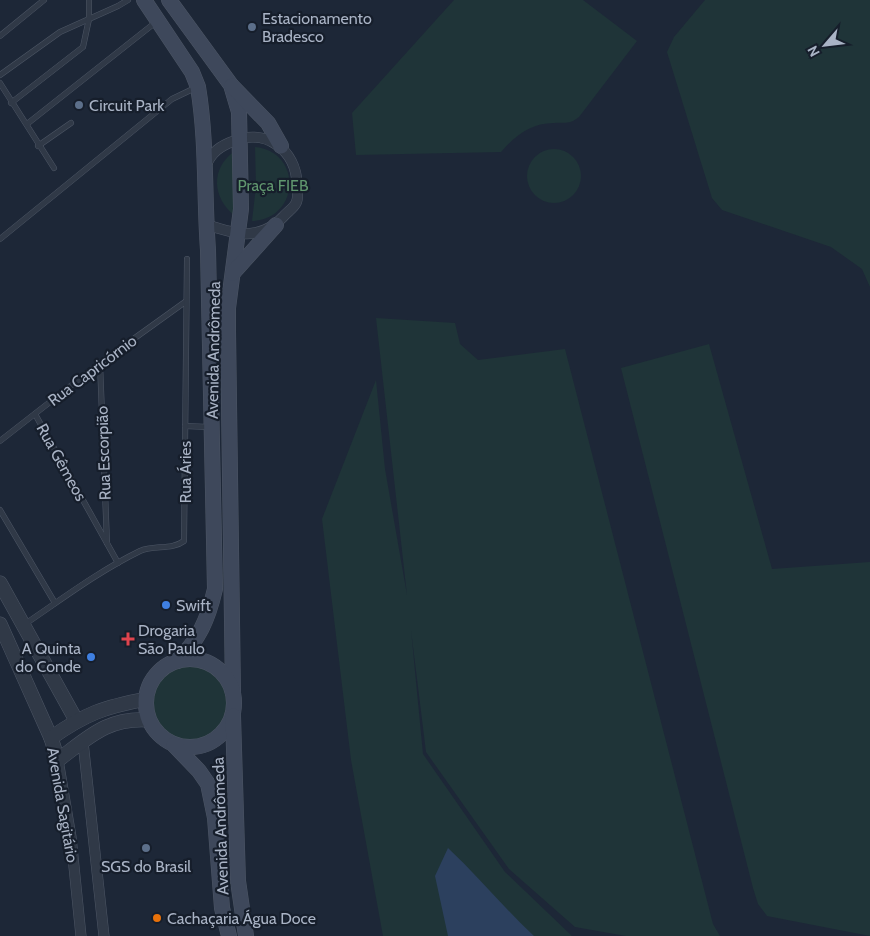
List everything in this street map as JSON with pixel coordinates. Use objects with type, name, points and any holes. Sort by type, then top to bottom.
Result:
[{"type":"main road","name":"Avenida Andrômeda","points":[[144,0],[192,72],[198,87],[205,166],[215,589],[208,618],[194,641],[177,661]]},
{"type":"main road","name":"Avenida Andrômeda","points":[[169,0],[231,85],[239,112],[240,233],[232,274],[228,331],[233,693]]},
{"type":"main road","points":[[231,85],[268,123],[281,146]]},
{"type":"main road","points":[[232,274],[276,225]]},
{"type":"main road","points":[[196,660],[214,666],[223,674],[233,693],[233,714],[227,728],[217,739],[204,746],[189,748],[174,745],[155,730],[149,720],[146,699],[151,684],[159,672],[177,661],[196,660]]},
{"type":"main road","name":"Avenida Andrômeda","points":[[233,714],[238,881],[246,936]]},
{"type":"main road","name":"Avenida Andrômeda","points":[[174,745],[208,784],[215,818],[222,908],[228,936]]},
{"type":"street","points":[[205,166],[210,156],[218,148],[240,138],[262,138],[281,146],[293,162],[297,175],[297,202],[276,225],[252,233],[240,233],[205,225]]},
{"type":"street","points":[[0,583],[76,720]]},
{"type":"street","name":"Avenida Sagitário","points":[[0,624],[51,738],[58,760],[71,837],[82,936]]},
{"type":"street","points":[[51,738],[76,720],[115,705],[146,699]]},
{"type":"street","points":[[58,760],[109,724],[136,719],[149,720]]},
{"type":"street","name":"Avenida Sagitário","points":[[83,742],[104,936]]},
{"type":"lane","points":[[0,36],[44,0]]},
{"type":"lane","points":[[11,103],[83,47],[89,19],[89,0]]},
{"type":"lane","points":[[0,75],[60,32],[128,0]]},
{"type":"lane","points":[[27,124],[158,20]]},
{"type":"lane","points":[[0,83],[11,103],[27,124],[38,146],[54,168]]},
{"type":"lane","points":[[0,238],[172,99],[198,87]]},
{"type":"lane","points":[[38,146],[71,123]]},
{"type":"lane","name":"Rua Áries","points":[[24,625],[118,563],[154,546],[176,545],[184,541],[187,258]]},
{"type":"lane","name":"Rua Capricórnio","points":[[0,441],[100,363],[186,302]]},
{"type":"lane","name":"Rua Escorpião","points":[[100,363],[107,543]]},
{"type":"lane","name":"Rua Gêmeos","points":[[34,414],[118,563]]},
{"type":"lane","points":[[185,426],[212,427]]},
{"type":"lane","points":[[0,510],[55,603]]},
{"type":"green space","points":[[454,0],[583,0],[637,41],[579,117],[570,122],[538,125],[524,131],[501,152],[356,155],[352,113]]},
{"type":"green space","points":[[705,0],[870,0],[870,287],[862,269],[831,247],[722,210],[712,198],[667,52],[674,37]]},
{"type":"green space","name":"Praça FIEB","points":[[255,147],[271,152],[282,160],[288,172],[290,185],[287,198],[279,209],[268,217],[252,221],[256,186]]},
{"type":"green space","points":[[549,149],[559,149],[569,153],[577,161],[581,176],[577,191],[569,199],[559,203],[549,203],[539,199],[531,191],[527,181],[527,171],[531,161],[539,153]]},
{"type":"green space","name":"Praça FIEB","points":[[235,151],[235,216],[222,201],[217,183],[221,166]]},
{"type":"green space","points":[[376,318],[455,323],[460,344],[478,360],[565,349],[713,924],[720,936],[626,936],[575,927],[509,869],[426,752],[411,630],[423,754],[505,872],[572,936],[383,936],[351,760],[322,519],[376,380],[385,469],[407,595]]},
{"type":"green space","points":[[709,344],[772,569],[870,562],[870,936],[767,916],[758,904],[753,888],[621,368]]},
{"type":"green space","points":[[189,666],[204,669],[216,677],[224,689],[227,704],[224,719],[216,731],[204,739],[189,742],[174,739],[162,731],[154,719],[151,704],[154,689],[162,677],[174,669]]},
{"type":"water","points":[[448,848],[534,936],[448,936],[435,876]]},
{"type":"place","name":"Estacionamento Bradesco","points":[[252,27]]},
{"type":"place","name":"Circuit Park","points":[[79,105]]},
{"type":"place","name":"Swift","points":[[166,605]]},
{"type":"place","name":"Drogaria São Paulo","points":[[128,639]]},
{"type":"place","name":"A Quinta do Conde","points":[[91,657]]},
{"type":"place","name":"SGS do Brasil","points":[[146,848]]},
{"type":"place","name":"Cachaçaria Água Doce","points":[[157,918]]}]
